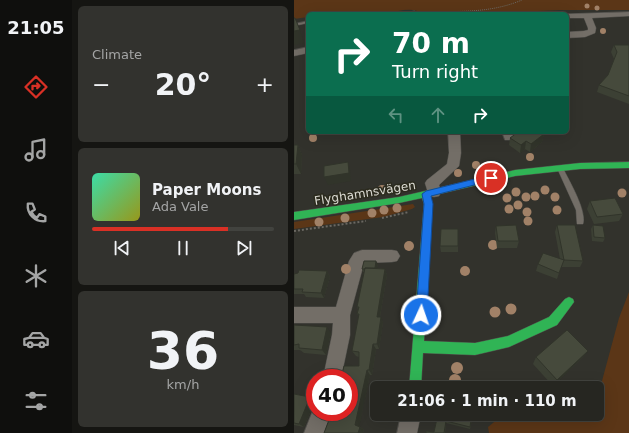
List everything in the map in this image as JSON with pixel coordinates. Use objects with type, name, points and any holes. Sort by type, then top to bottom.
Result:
[{"type":"street","points":[[569,16],[629,14]]},
{"type":"street","points":[[569,35],[585,34],[592,31],[587,15]]},
{"type":"street","points":[[294,53],[306,50]]},
{"type":"street","points":[[416,381],[428,204],[432,183],[453,166],[455,153],[454,134]]},
{"type":"street","name":"Flyghamnsvägen","points":[[294,216],[361,208],[499,176],[560,168],[629,165]]},
{"type":"street","points":[[334,369],[341,335],[342,315],[359,258],[362,256],[392,256]]},
{"type":"street","points":[[419,347],[475,349],[509,341],[553,321],[569,302]]},
{"type":"street","points":[[294,315],[342,315]]},
{"type":"street","points":[[314,433],[319,421]]},
{"type":"street","points":[[408,433],[410,421]]},
{"type":"lane","points":[[294,25],[306,22]]},
{"type":"lane","points":[[560,168],[579,210],[580,222]]},
{"type":"path","points":[[414,12],[492,9],[522,0]]},
{"type":"shaded area","points":[[294,0],[629,0],[629,10],[561,10],[535,12],[420,12],[415,10],[406,10],[394,12],[306,12],[306,17],[294,19]]},
{"type":"shaded area","points":[[413,204],[415,207],[412,209],[383,217],[294,229],[294,222]]},
{"type":"shaded area","points":[[629,292],[629,433],[489,433],[488,427],[495,421],[604,421],[604,381],[602,381],[619,318]]},
{"type":"building","points":[[295,18],[300,30],[294,31]]},
{"type":"building","points":[[614,45],[629,45],[629,96],[599,85],[608,75],[617,52]]},
{"type":"building","points":[[515,134],[544,134],[531,144],[526,141],[521,145],[510,138]]},
{"type":"building","points":[[294,145],[298,145],[296,164],[294,164]]},
{"type":"building","points":[[348,162],[349,173],[324,177],[324,166]]},
{"type":"building","points":[[615,198],[623,214],[597,217],[590,201]]},
{"type":"building","points":[[516,225],[519,241],[498,241],[496,226]]},
{"type":"building","points":[[557,225],[575,225],[583,261],[564,260]]},
{"type":"building","points":[[593,225],[603,226],[605,238],[594,237]]},
{"type":"building","points":[[441,229],[458,229],[458,246],[440,246]]},
{"type":"building","points":[[543,253],[564,260],[559,273],[538,264]]},
{"type":"building","points":[[364,261],[376,261],[375,268],[362,269]]},
{"type":"building","points":[[365,268],[385,269],[377,317],[381,317],[377,344],[373,344],[369,370],[367,370],[358,411],[358,369],[343,369],[344,366],[359,366],[359,352],[352,351],[359,314],[357,314],[359,307],[357,307]]},
{"type":"building","points":[[299,270],[327,271],[321,293],[302,292],[303,289],[294,289],[294,274],[298,273]]},
{"type":"building","points":[[294,325],[327,327],[322,350],[299,348],[299,344],[294,345]]},
{"type":"building","points":[[567,330],[588,351],[557,380],[536,357]]},
{"type":"building","points":[[294,394],[306,396],[306,407],[299,424],[294,423]]},
{"type":"building","points":[[329,421],[356,421],[355,425],[360,427],[358,433],[324,433]]},
{"type":"building","points":[[436,421],[446,421],[444,433],[426,433],[426,431],[434,432]]},
{"type":"building","points":[[446,421],[471,421],[470,427]]},
{"type":"traffic: fast","points":[[294,216],[399,200],[515,173],[580,166],[629,165]]},
{"type":"traffic: fast","points":[[415,381],[428,204],[426,194]]},
{"type":"traffic: fast","points":[[419,347],[475,349],[509,341],[553,321],[569,302]]},
{"type":"route","points":[[421,315],[428,204],[426,194],[491,178]]}]
